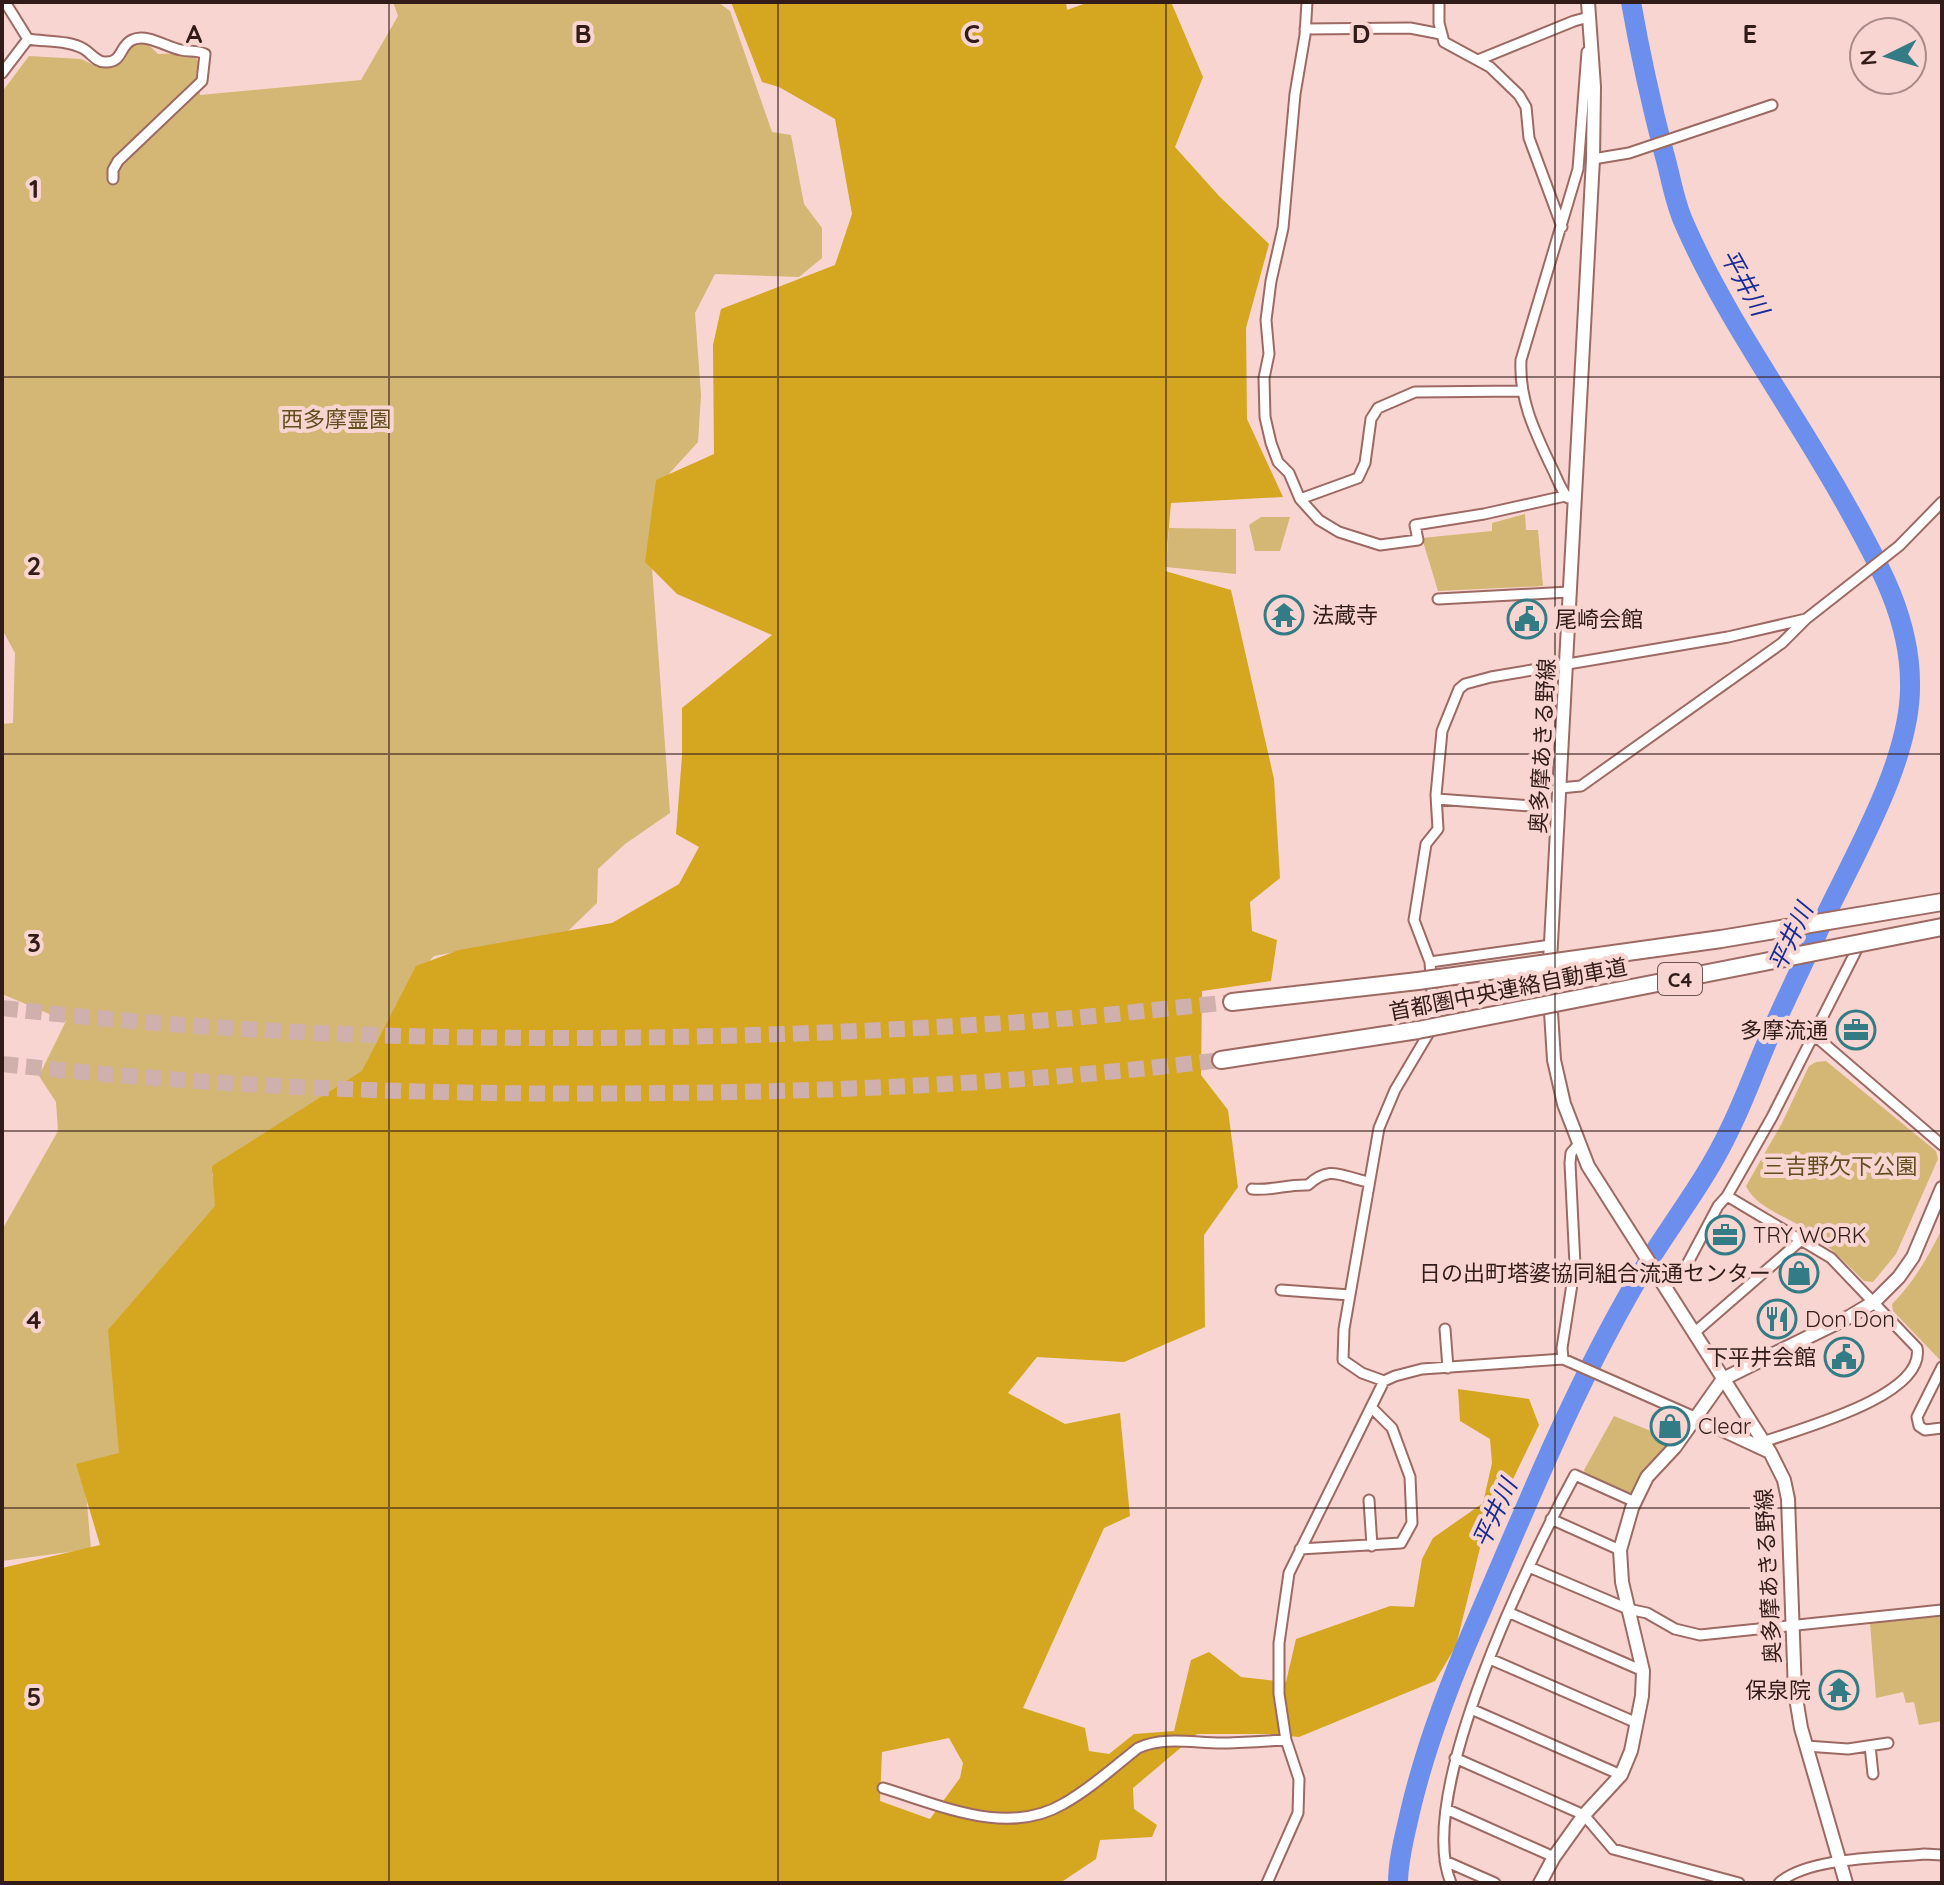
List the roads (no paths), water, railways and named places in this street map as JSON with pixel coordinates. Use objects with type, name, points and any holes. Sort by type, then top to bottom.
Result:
[{"type":"highway","name":"首都圏中央連絡自動車道","points":[[1232,1002],[1418,981],[1721,939],[1942,902]]},
{"type":"highway","name":"首都圏中央連絡自動車道","points":[[1221,1060],[1418,1030],[1942,927]]},
{"type":"main road","name":"奥多摩あきる野線","points":[[1588,2],[1594,87],[1593,159],[1570,497],[1569,592],[1549,1014],[1554,1060],[1564,1104],[1588,1166],[1767,1447],[1784,1480],[1787,1490],[1795,1692],[1806,1746],[1846,1883]]},
{"type":"main road","points":[[1540,1883],[1584,1815],[1621,1775],[1631,1751],[1643,1671],[1622,1582],[1620,1550],[1635,1502],[1647,1477],[1697,1418],[1723,1379],[1874,1302],[1899,1277],[1913,1257],[1942,1188]]},
{"type":"main road","points":[[1697,1418],[1767,1447]]},
{"type":"street","points":[[5,2],[28,39],[76,46],[99,62],[118,60],[127,43],[134,38],[205,54],[202,81],[118,161],[113,170],[113,179]]},
{"type":"street","points":[[1307,2],[1283,228],[1266,320],[1269,354],[1264,378],[1265,417],[1278,462],[1289,473],[1300,499],[1319,520],[1339,532],[1380,545],[1418,540],[1415,525],[1570,497],[1531,424],[1521,391],[1521,360],[1578,169],[1589,17],[1547,30],[1478,60]]},
{"type":"street","points":[[1439,2],[1444,42],[1478,60],[1519,95],[1526,107],[1529,138],[1562,227]]},
{"type":"street","points":[[1305,29],[1410,28],[1441,34]]},
{"type":"street","points":[[2,73],[28,39]]},
{"type":"street","points":[[1593,159],[1634,151],[1772,105]]},
{"type":"street","points":[[1300,499],[1358,478],[1365,463],[1371,419],[1378,408],[1415,392],[1521,391]]},
{"type":"street","points":[[1560,788],[1581,786],[1782,643],[1806,619],[1894,551],[1942,502]]},
{"type":"street","points":[[1438,599],[1569,592]]},
{"type":"street","points":[[1384,1381],[1362,1373],[1343,1360],[1344,1329],[1379,1128],[1395,1090],[1430,1031],[1433,1006],[1430,962],[1414,920],[1426,844],[1438,829],[1442,731],[1459,689],[1465,684],[1491,677],[1728,637],[1806,619]]},
{"type":"street","points":[[1437,799],[1558,808]]},
{"type":"street","points":[[1430,962],[1551,945]]},
{"type":"street","points":[[1684,1270],[1718,1206],[1727,1196],[1772,1117],[1856,951]]},
{"type":"street","points":[[1814,1035],[1942,1145]]},
{"type":"street","points":[[1565,1360],[1563,1339],[1575,1265],[1570,1163],[1571,1153],[1578,1145]]},
{"type":"street","points":[[1252,1189],[1271,1191],[1289,1184],[1308,1185],[1321,1173],[1331,1172],[1369,1182]]},
{"type":"street","points":[[1727,1196],[1831,1258],[1917,1348],[1919,1358],[1915,1369],[1873,1402],[1767,1447]]},
{"type":"street","points":[[1694,1333],[1800,1241]]},
{"type":"street","points":[[1281,1290],[1350,1295]]},
{"type":"street","points":[[1445,1329],[1448,1368]]},
{"type":"street","points":[[1267,1883],[1298,1813],[1299,1779],[1286,1740],[1279,1694],[1279,1643],[1289,1573],[1384,1381],[1422,1369],[1565,1360],[1697,1418]]},
{"type":"street","points":[[1942,1367],[1917,1417],[1919,1426],[1925,1430],[1942,1428]]},
{"type":"street","points":[[1300,1549],[1401,1543],[1412,1523],[1410,1477],[1392,1428],[1372,1408]]},
{"type":"street","points":[[1451,1883],[1445,1861],[1446,1809],[1455,1758],[1490,1659],[1551,1519],[1575,1475],[1635,1502]]},
{"type":"street","points":[[1369,1500],[1372,1546]]},
{"type":"street","points":[[1551,1519],[1620,1550]]},
{"type":"street","points":[[1529,1567],[1639,1611],[1675,1629],[1700,1635],[1942,1610]]},
{"type":"street","points":[[1510,1613],[1643,1671]]},
{"type":"street","points":[[1490,1659],[1637,1723]]},
{"type":"street","points":[[1471,1709],[1621,1775]]},
{"type":"street","points":[[883,1788],[983,1817],[1019,1820],[1061,1806],[1148,1743],[1286,1740]]},
{"type":"street","points":[[1806,1746],[1848,1749],[1888,1743]]},
{"type":"street","points":[[1870,1746],[1873,1774]]},
{"type":"street","points":[[1455,1758],[1584,1815],[1613,1849],[1739,1883]]},
{"type":"street","points":[[1446,1809],[1554,1857]]},
{"type":"street","points":[[1779,1883],[1786,1876],[1808,1866],[1924,1854],[1942,1855]]},
{"type":"street","points":[[1445,1861],[1495,1883]]},
{"type":"waterway","name":"平井川","points":[[1398,1883],[1400,1856],[1410,1812],[1438,1718],[1531,1495],[1613,1322],[1729,1131],[1768,1039],[1879,806],[1902,743],[1908,712],[1909,659],[1891,593],[1828,474],[1721,297],[1681,215],[1650,97],[1631,2]]},
{"type":"tunnel","points":[[2,1008],[256,1030],[511,1038],[639,1038],[1022,1022],[1232,1002]]},
{"type":"tunnel","points":[[2,1064],[252,1085],[586,1094],[946,1084],[1221,1060]]},
{"type":"place","name":"法蔵寺","points":[[1284,615]]},
{"type":"place","name":"尾崎会館","points":[[1527,619]]},
{"type":"place","name":"多摩流通","points":[[1856,1030]]},
{"type":"place","name":"TRY WORK","points":[[1725,1235]]},
{"type":"place","name":"日の出町塔婆協同組合流通センター","points":[[1799,1273]]},
{"type":"place","name":"Don Don","points":[[1777,1319]]},
{"type":"place","name":"下平井会館","points":[[1844,1357]]},
{"type":"place","name":"Clear","points":[[1670,1426]]},
{"type":"place","name":"保泉院","points":[[1839,1690]]},
{"type":"park label","name":"西多摩霊園","points":[[336,419]]},
{"type":"park label","name":"三吉野欠下公園","points":[[1840,1166]]}]
